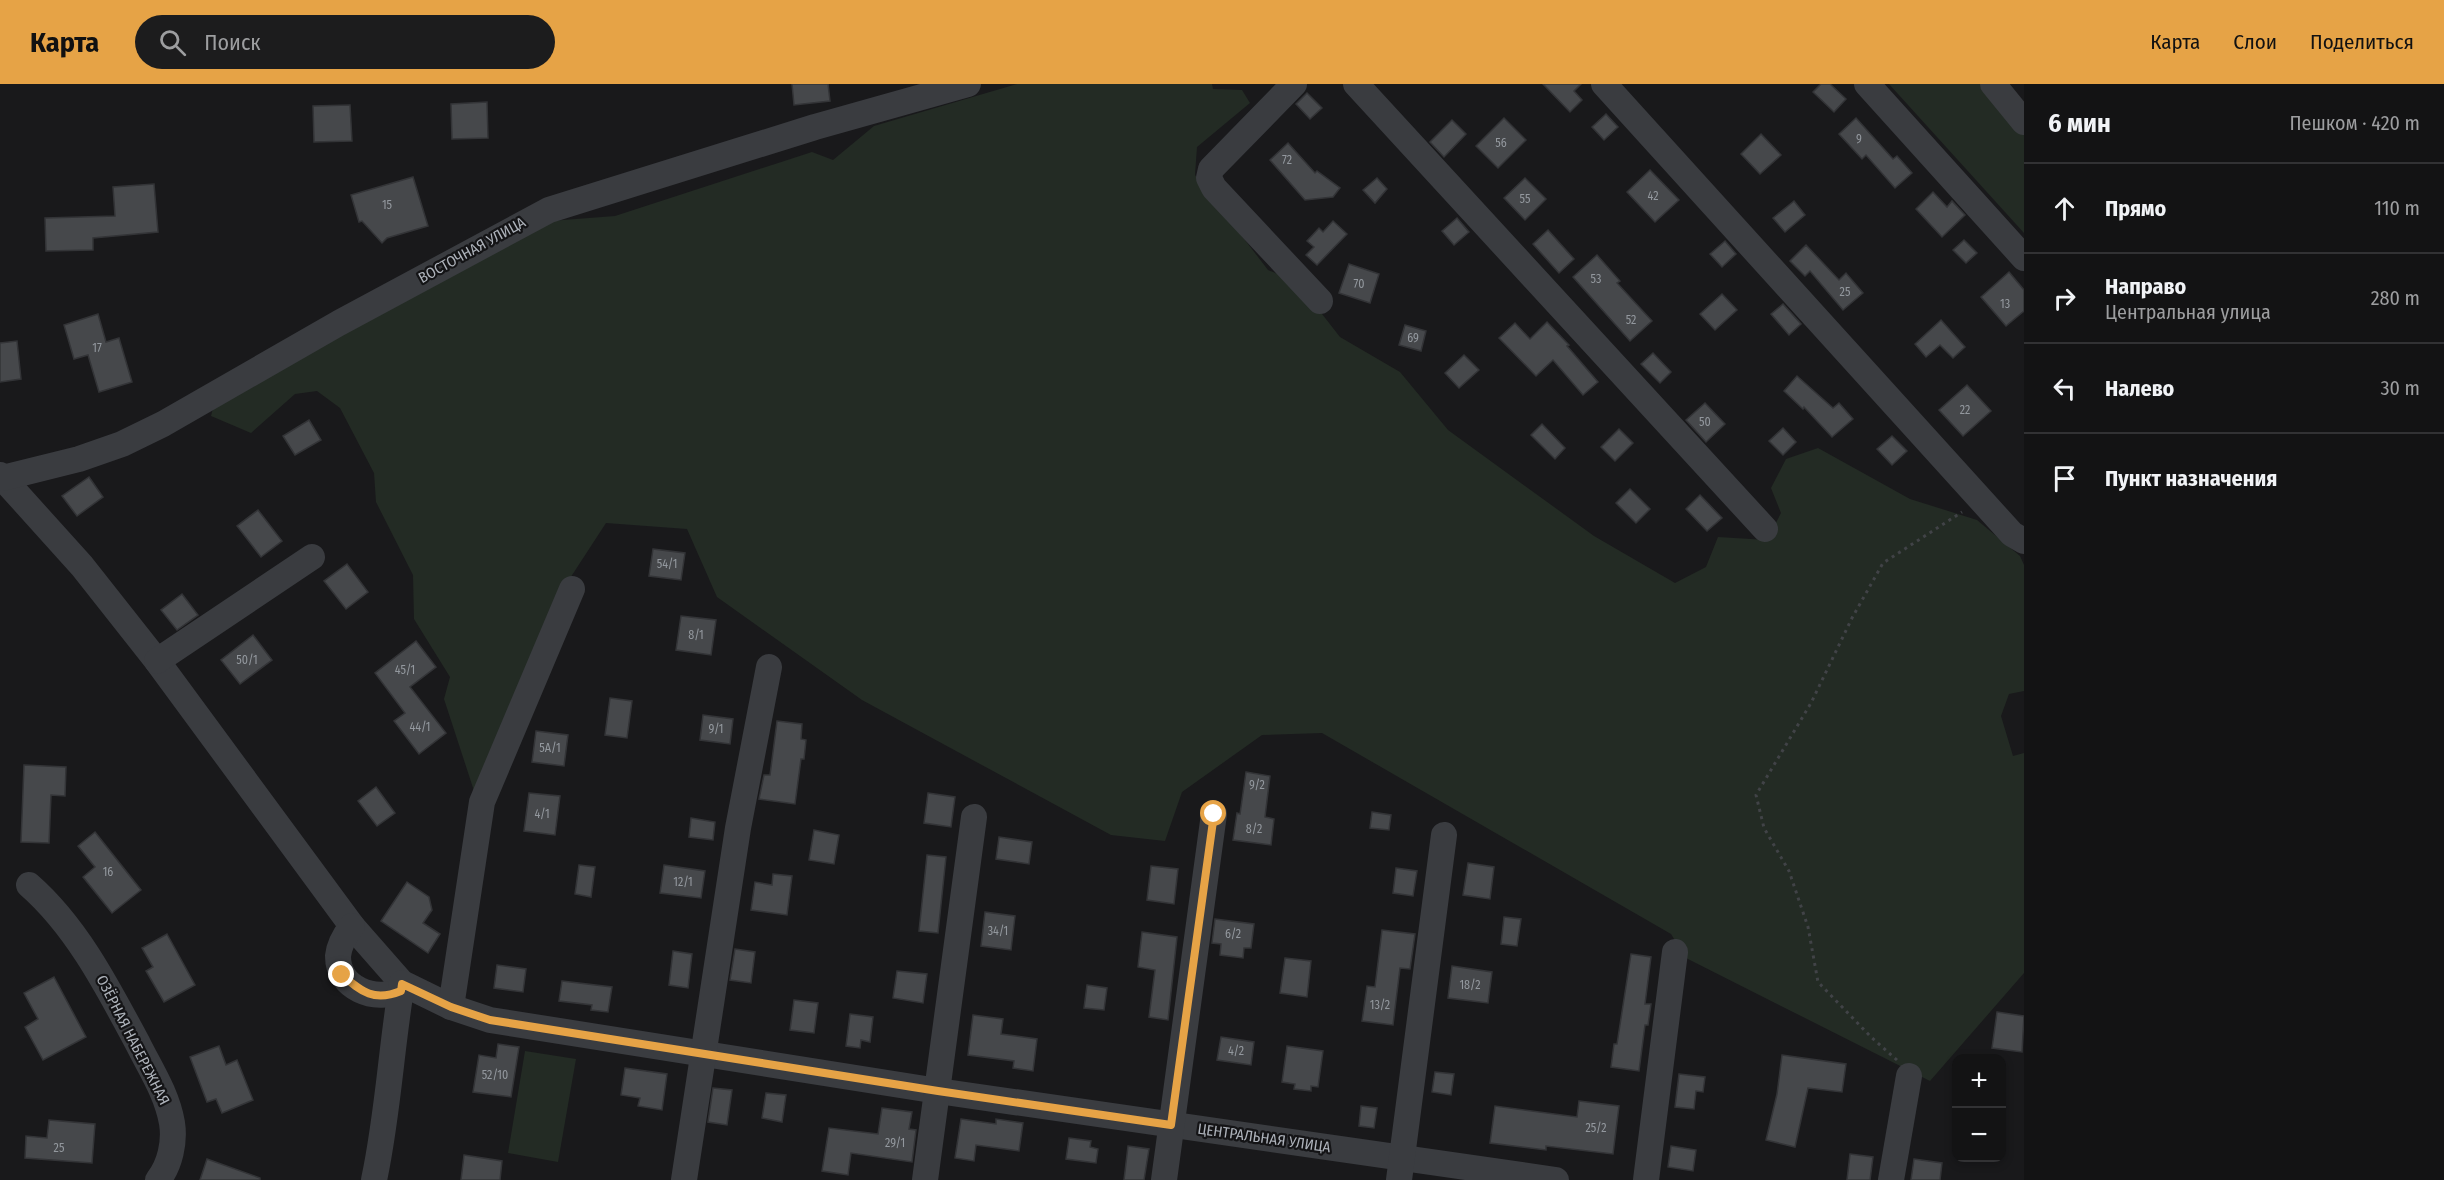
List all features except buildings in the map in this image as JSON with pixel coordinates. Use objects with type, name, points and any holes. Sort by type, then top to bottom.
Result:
[{"type":"street","name":"ВОСТОЧНАЯ УЛИЦА","points":[[2,477],[79,459],[122,444],[163,424],[339,323],[549,210],[814,127],[968,84]]},
{"type":"street","points":[[1294,84],[1211,169],[1209,178],[1214,188],[1320,300]]},
{"type":"street","points":[[1356,84],[1765,530]]},
{"type":"street","points":[[1604,84],[2012,534],[2024,541]]},
{"type":"street","points":[[1867,84],[2024,258]]},
{"type":"street","points":[[1993,84],[2024,122]]},
{"type":"street","points":[[2,477],[82,566],[157,660],[352,926],[404,987]]},
{"type":"street","points":[[157,660],[312,557]]},
{"type":"street","points":[[451,1007],[482,802],[572,589]]},
{"type":"street","points":[[684,1180],[738,828],[769,667]]},
{"type":"street","points":[[1164,1180],[1214,814]]},
{"type":"street","points":[[926,1180],[974,817]]},
{"type":"street","points":[[1401,1169],[1444,835]]},
{"type":"street","name":"ОЗЁРНАЯ НАБЕРЕЖНАЯ","points":[[29,885],[47,901],[103,978],[166,1097],[172,1126],[171,1150],[158,1180]]},
{"type":"street","points":[[352,926],[342,939],[338,956],[342,975],[360,991],[374,996],[390,995],[404,987]]},
{"type":"street","points":[[1646,1180],[1675,952]]},
{"type":"street","points":[[374,1180],[384,1133],[392,1050],[404,987]]},
{"type":"street","name":"ЦЕНТРАЛЬНАЯ УЛИЦА","points":[[404,987],[451,1007],[490,1020],[938,1091],[1171,1125],[1401,1169],[1557,1180]]},
{"type":"street","points":[[1891,1180],[1909,1076]]},
{"type":"path","points":[[1909,1076],[1903,1065],[1871,1037],[1818,982],[1808,927],[1789,871],[1764,828],[1756,795],[1811,703],[1852,618],[1883,563],[1981,500]]},
{"type":"shaded area","points":[[1017,84],[1212,84],[1213,89],[1242,90],[1250,103],[1197,147],[1195,175],[1268,270],[1297,282],[1340,337],[1400,372],[1448,430],[1594,536],[1675,583],[1706,567],[1718,537],[1767,540],[1781,513],[1771,488],[1786,459],[1818,448],[1910,499],[1977,520],[2020,556],[2024,565],[2024,691],[2009,694],[2001,716],[2013,756],[2024,753],[2024,973],[1930,1081],[1686,958],[1671,934],[1322,733],[1262,735],[1182,792],[1165,841],[1111,835],[862,700],[717,597],[687,529],[606,523],[563,589],[477,800],[444,699],[450,677],[414,619],[413,575],[376,502],[374,473],[340,408],[317,391],[295,394],[251,433],[211,416],[216,397],[550,221],[615,216],[812,152],[833,160],[874,126]]},
{"type":"shaded area","points":[[1889,84],[1988,84],[2024,124],[2024,233]]},
{"type":"shaded area","points":[[525,1051],[576,1059],[558,1162],[508,1153]]},
{"type":"route","points":[[342,975],[360,991],[374,996],[390,995],[401,991],[402,984],[451,1007],[490,1020],[938,1091],[1171,1125],[1214,814]]}]
